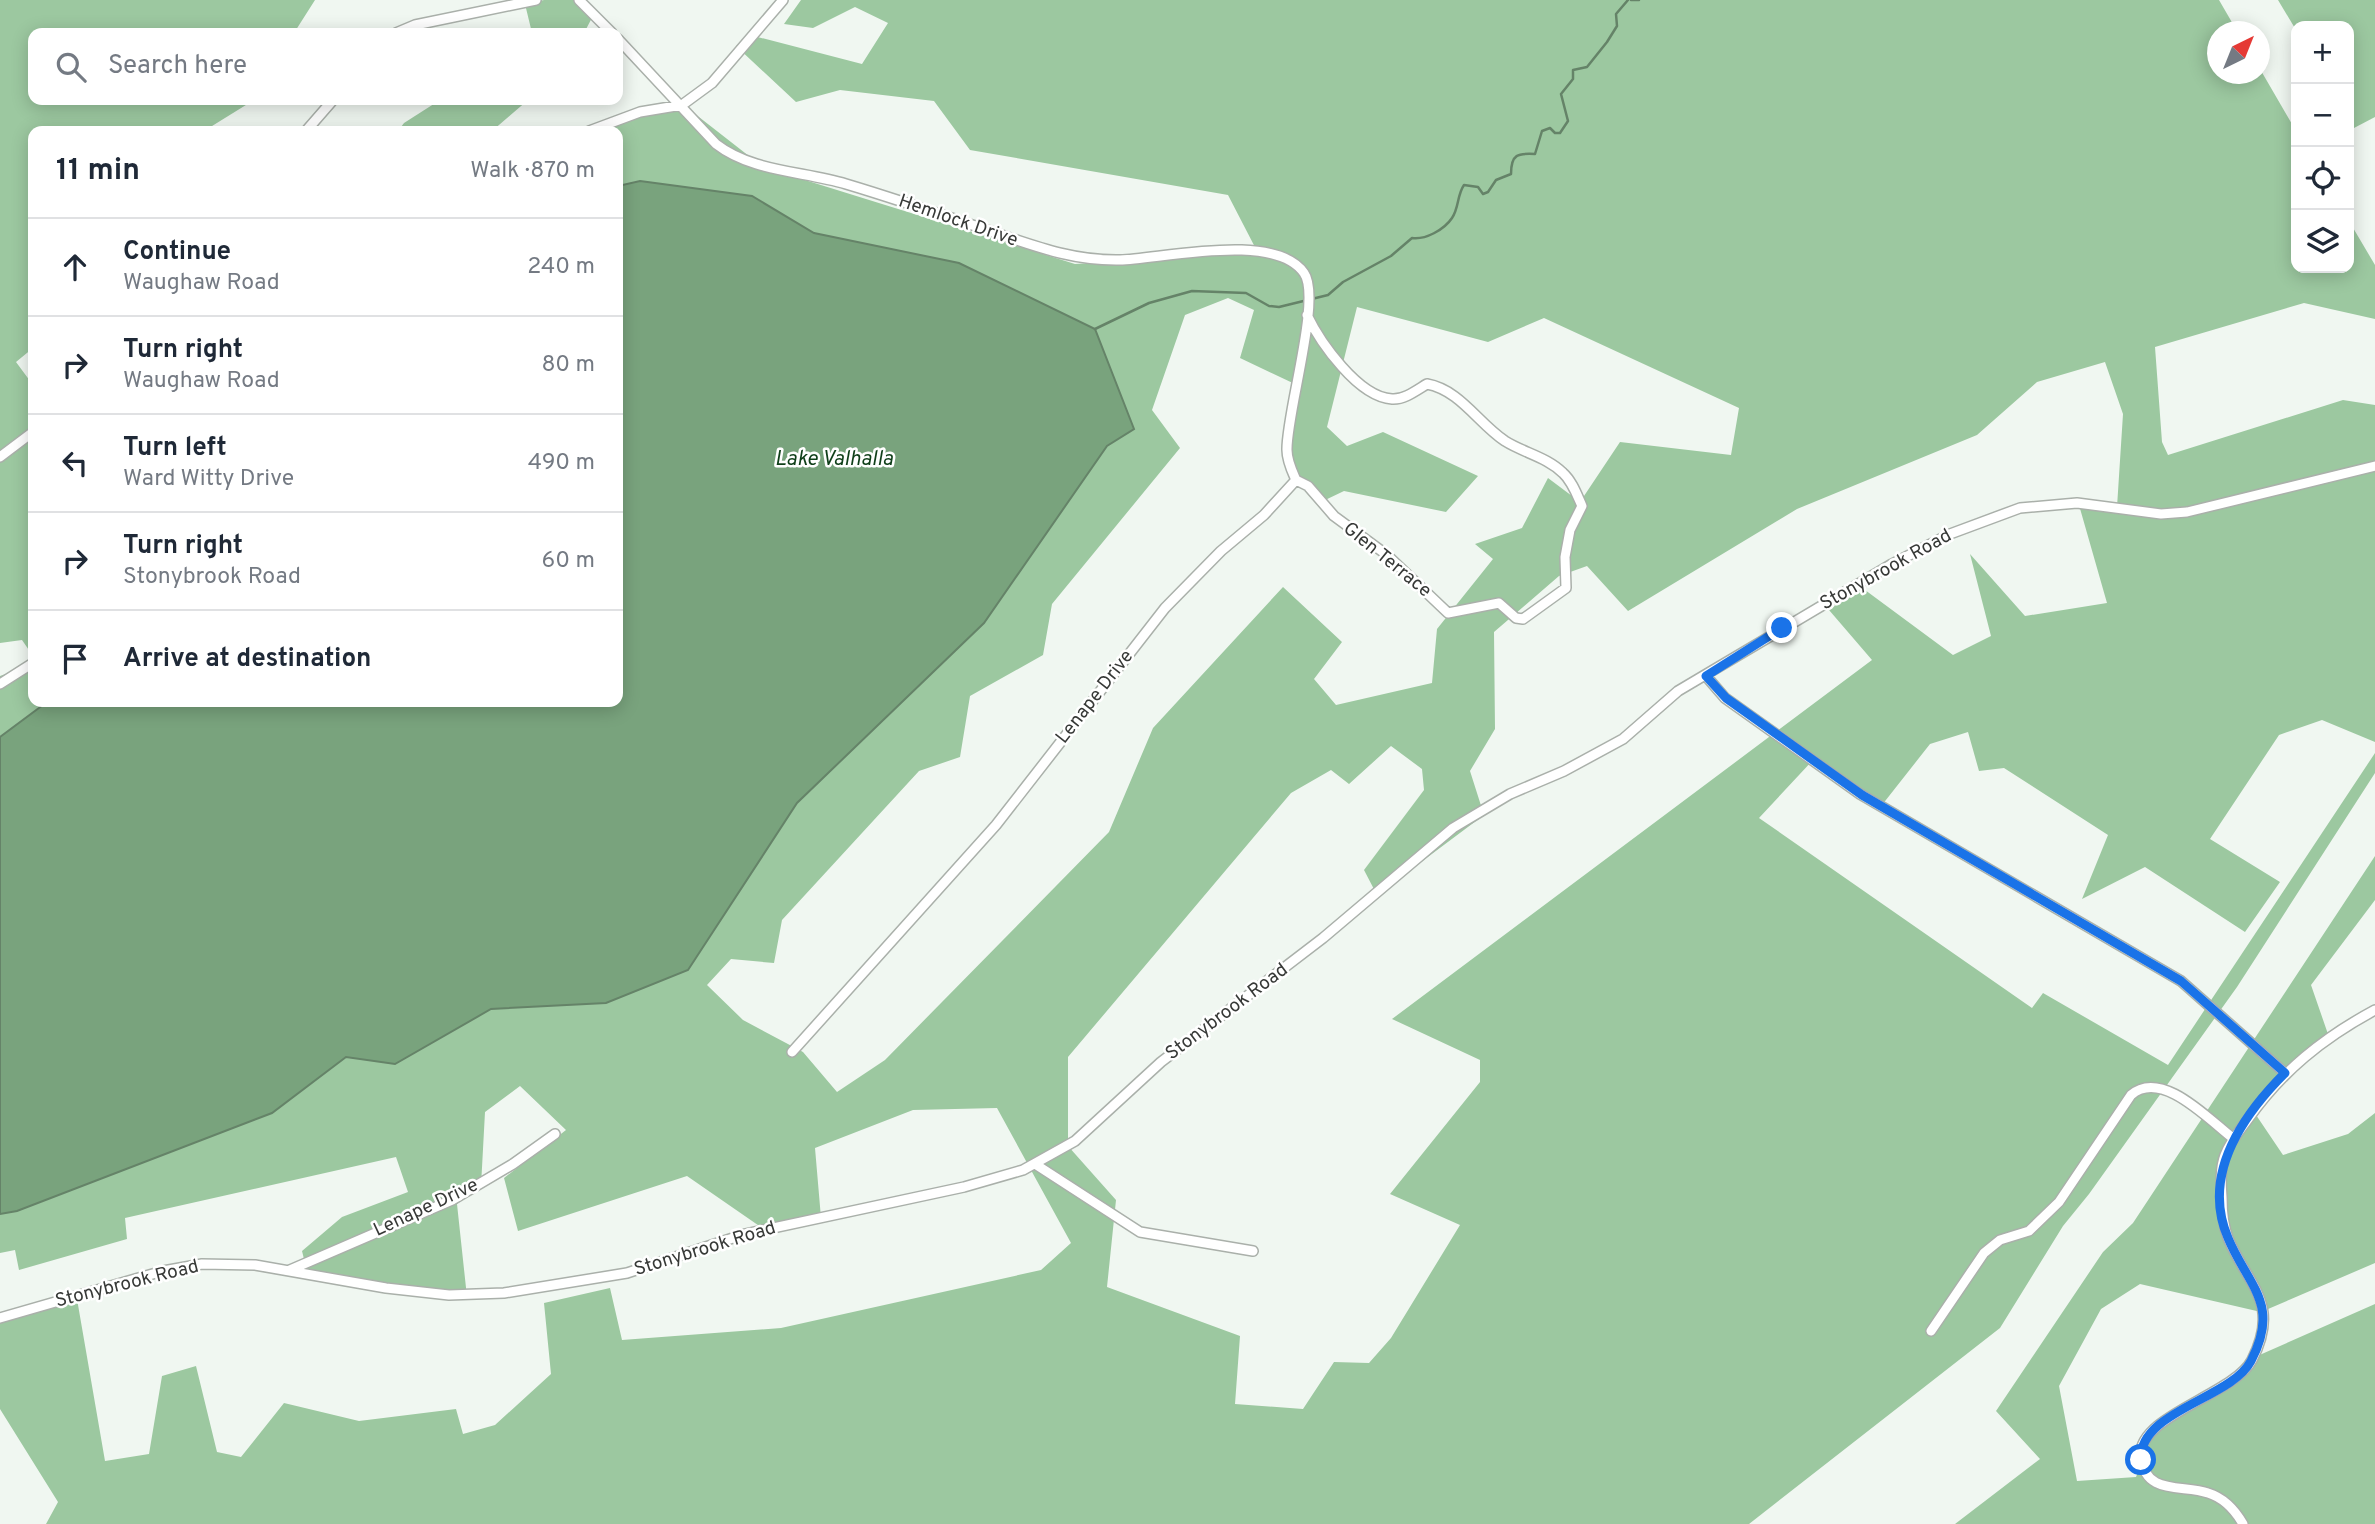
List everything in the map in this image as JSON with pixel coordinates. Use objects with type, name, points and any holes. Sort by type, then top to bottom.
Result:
[{"type":"street","points":[[408,28],[536,0]]},
{"type":"street","points":[[579,0],[607,28]]},
{"type":"street","points":[[602,126],[640,112],[682,105],[712,83],[783,0]]},
{"type":"street","name":"Hemlock Drive","points":[[623,43],[716,144],[733,158],[845,184],[1069,257],[1121,260],[1194,251],[1241,251],[1289,261],[1298,266],[1308,280],[1307,313]]},
{"type":"street","points":[[310,126],[329,105]]},
{"type":"street","points":[[1296,480],[1287,452],[1307,313]]},
{"type":"street","name":"Glen Terrace","points":[[1296,480],[1308,486],[1334,516],[1387,555],[1448,613],[1499,603],[1516,618],[1523,619],[1566,588],[1565,557],[1570,530],[1582,506],[1564,474],[1550,463],[1501,439],[1441,386],[1427,384],[1409,395],[1391,400],[1372,390],[1348,374],[1333,357],[1307,313]]},
{"type":"street","points":[[0,457],[28,436]]},
{"type":"street","name":"Stonybrook Road","points":[[0,1318],[183,1266],[228,1264],[290,1270],[386,1288],[449,1295],[504,1293],[627,1273],[745,1234],[987,1182],[1035,1164],[1090,1129],[1171,1055],[1332,931],[1453,828],[1510,794],[1564,771],[1623,739],[1667,699],[1892,564],[1950,534],[2020,508],[2077,503],[2161,514],[2187,512],[2375,466]]},
{"type":"street","name":"Lenape Drive","points":[[792,1052],[996,825],[1165,608],[1221,551],[1273,507],[1296,480]]},
{"type":"street","points":[[0,684],[28,666]]},
{"type":"street","points":[[1706,676],[1726,698],[1862,795],[2181,981],[2285,1073]]},
{"type":"street","points":[[2243,1524],[2234,1510],[2213,1494],[2166,1488],[2154,1482],[2143,1466],[2141,1453],[2144,1440],[2162,1423],[2241,1377],[2255,1352],[2262,1331],[2262,1300],[2228,1238],[2222,1217],[2221,1175],[2225,1154],[2267,1091],[2285,1073],[2304,1055],[2375,1010]]},
{"type":"street","points":[[1931,1331],[1984,1252],[2000,1240],[2029,1231],[2059,1202],[2131,1095],[2139,1088],[2150,1086],[2182,1099],[2208,1116],[2234,1139]]},
{"type":"street","name":"Lenape Drive","points":[[290,1270],[452,1200],[513,1164],[555,1134]]},
{"type":"street","points":[[1035,1164],[1140,1232],[1253,1251]]},
{"type":"shaded area","points":[[0,0],[315,0],[297,28],[28,28],[28,105],[246,105],[212,126],[28,126],[28,352],[16,362],[28,378],[28,649],[22,640],[0,643]]},
{"type":"shaded area","points":[[544,0],[581,0],[594,14],[587,28],[531,28],[525,4]]},
{"type":"shaded area","points":[[801,0],[2219,0],[2231,21],[2207,21],[2207,84],[2269,84],[2291,122],[2291,273],[2354,273],[2354,229],[2375,265],[2375,319],[2304,303],[2155,347],[2162,442],[2168,455],[2343,400],[2375,405],[2375,742],[2322,720],[2279,735],[2210,839],[2280,882],[2245,932],[2145,867],[2082,899],[2108,835],[2004,768],[1979,771],[1968,732],[1930,744],[1882,805],[1813,760],[1759,818],[2032,1008],[2043,993],[2168,1065],[2375,753],[2375,773],[2237,987],[2089,1194],[2063,1226],[2000,1328],[1749,1524],[46,1524],[58,1502],[0,1409],[0,1316],[77,1299],[105,1461],[149,1454],[162,1376],[196,1366],[217,1452],[241,1457],[284,1403],[359,1421],[456,1409],[463,1434],[495,1425],[551,1374],[544,1303],[610,1288],[622,1340],[781,1328],[1041,1270],[1071,1243],[997,1108],[913,1110],[815,1148],[821,1218],[765,1230],[687,1176],[518,1231],[504,1178],[566,1130],[520,1086],[485,1112],[481,1186],[457,1204],[467,1297],[308,1275],[302,1251],[342,1217],[408,1192],[396,1157],[125,1218],[127,1239],[19,1270],[15,1250],[0,1253],[0,1214],[17,1211],[272,1113],[346,1057],[395,1064],[491,1009],[606,1003],[688,970],[797,803],[984,623],[1107,446],[1134,429],[959,263],[814,233],[752,196],[640,181],[623,185],[623,126],[600,126],[612,117],[681,103],[763,167],[1075,264],[1258,253],[1228,195],[970,150],[934,101],[840,90],[796,102],[736,46],[750,35],[862,64],[888,23],[855,7],[813,28],[784,24]],"holes":[[[1228,298],[1254,310],[1240,358],[1297,385],[1288,470],[1321,502],[1344,491],[1446,512],[1478,476],[1383,432],[1347,446],[1327,427],[1357,307],[1488,342],[1544,318],[1739,408],[1731,455],[1620,442],[1580,502],[1548,478],[1522,528],[1475,544],[1493,559],[1437,629],[1432,683],[1336,705],[1314,679],[1342,642],[1283,587],[1153,728],[1109,832],[885,1060],[837,1092],[803,1052],[743,1020],[707,985],[731,959],[774,963],[782,920],[919,771],[960,757],[970,696],[1043,655],[1052,604],[1180,448],[1152,410],[1185,315]],[[2105,362],[2123,414],[2117,507],[2079,505],[2107,603],[2025,616],[1970,554],[1991,636],[1953,655],[1861,587],[1829,610],[1872,660],[1392,1019],[1480,1060],[1480,1082],[1390,1194],[1460,1225],[1391,1338],[1369,1363],[1334,1362],[1303,1409],[1235,1404],[1240,1336],[1107,1287],[1116,1200],[1068,1146],[1068,1057],[1291,793],[1331,770],[1349,784],[1391,746],[1422,769],[1424,790],[1364,870],[1377,895],[1484,815],[1470,771],[1495,729],[1494,632],[1559,576],[1587,566],[1628,611],[1797,509],[1977,435],[2037,382]]]},
{"type":"shaded area","points":[[2278,0],[2375,0],[2375,117],[2354,128],[2354,21],[2291,22]]},
{"type":"shaded area","points":[[432,105],[522,105],[498,126],[402,126]]},
{"type":"shaded area","points":[[28,666],[28,707],[40,707],[0,737],[0,676]]},
{"type":"shaded area","points":[[2375,856],[2375,900],[2311,985],[2329,1037],[2254,1112],[2283,1155],[2348,1134],[2375,1113],[2375,1263],[2261,1312],[2140,1284],[2101,1309],[2059,1386],[2077,1481],[2136,1477],[2153,1434],[2221,1387],[2255,1357],[2375,1304],[2375,1524],[1955,1524],[2040,1459],[1996,1411],[2103,1252],[2133,1223]]},
{"type":"water","name":"Lake Valhalla","points":[[640,181],[752,196],[814,233],[959,263],[1095,329],[1134,429],[1107,446],[984,623],[797,803],[688,970],[606,1003],[491,1009],[395,1064],[346,1057],[272,1113],[17,1211],[0,1214],[0,737],[40,707],[623,707],[623,185]]},
{"type":"waterway","points":[[1095,329],[1149,303],[1192,291],[1246,293],[1269,306],[1279,307],[1328,295],[1343,282],[1391,256],[1412,238],[1428,236],[1439,230],[1454,214],[1464,185],[1478,187],[1483,194],[1488,192],[1496,180],[1511,174],[1512,162],[1517,156],[1535,154],[1542,131],[1550,128],[1555,133],[1560,133],[1568,121],[1561,94],[1573,79],[1573,70],[1587,67],[1607,42],[1617,26],[1616,14],[1628,0]]},
{"type":"waterway","points":[[1631,0],[1639,0]]},
{"type":"route","points":[[1782,628],[1706,676],[1726,698],[1838,780],[2181,981],[2285,1073],[2267,1091],[2237,1133],[2225,1154],[2221,1175],[2222,1217],[2228,1238],[2262,1300],[2262,1331],[2255,1352],[2250,1364],[2236,1381],[2202,1398],[2148,1435],[2142,1447],[2141,1460]]}]
